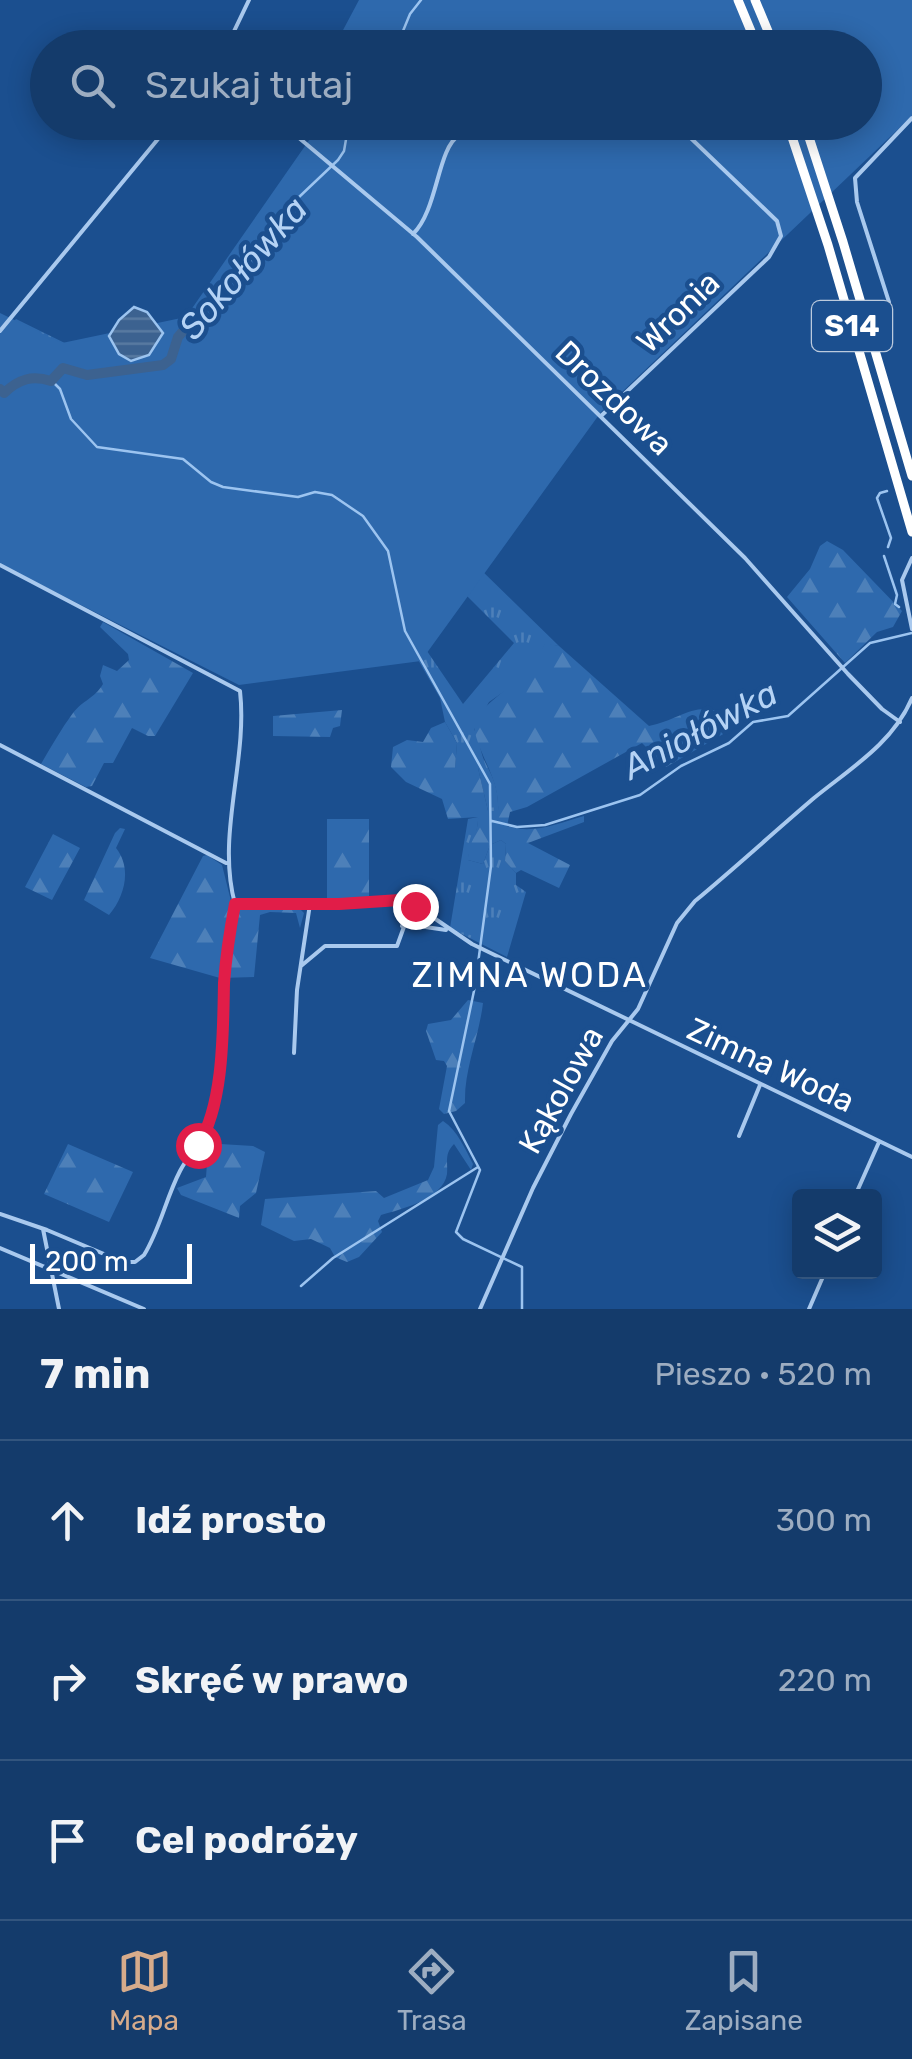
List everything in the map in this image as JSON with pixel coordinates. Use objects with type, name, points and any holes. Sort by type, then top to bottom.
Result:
[{"type":"highway","points":[[738,0],[750,30]]},
{"type":"highway","points":[[755,0],[768,30]]},
{"type":"highway","name":"S14","points":[[793,140],[828,244],[912,532]]},
{"type":"highway","name":"S14","points":[[810,140],[912,476]]},
{"type":"street","points":[[235,30],[249,0]]},
{"type":"street","points":[[890,302],[854,188],[858,173],[912,118]]},
{"type":"street","points":[[0,330],[157,140]]},
{"type":"street","name":"Drozdowa","points":[[301,140],[414,234],[761,574],[844,669],[900,722]]},
{"type":"street","points":[[414,234],[430,211],[453,140]]},
{"type":"street","name":"Wronia","points":[[601,416],[768,257],[781,236],[777,221],[693,140]]},
{"type":"street","points":[[912,558],[902,580],[912,628]]},
{"type":"street","points":[[0,565],[240,691],[242,716],[229,864],[235,904],[228,943],[224,1024],[213,1113],[203,1137],[176,1181],[144,1255],[129,1264],[0,1214]]},
{"type":"street","name":"Kąkolowa","points":[[480,1309],[571,1114],[612,1041],[629,1021],[677,923],[688,908],[869,755],[900,722],[912,698]]},
{"type":"street","points":[[0,745],[229,864]]},
{"type":"street","points":[[235,904],[409,902],[397,946],[326,946],[302,966]]},
{"type":"street","name":"Zimna Woda","points":[[409,902],[472,944],[912,1158]]},
{"type":"street","points":[[294,1054],[296,994],[310,904]]},
{"type":"street","points":[[402,926],[449,931]]},
{"type":"street","points":[[739,1136],[761,1084]]},
{"type":"street","points":[[858,1189],[880,1142]]},
{"type":"street","points":[[43,1229],[59,1309]]},
{"type":"street","points":[[0,1248],[144,1309]]},
{"type":"street","points":[[810,1309],[821,1279]]},
{"type":"green space","points":[[359,0],[912,0],[912,116],[601,412],[421,661],[239,685],[0,564],[0,313],[62,343],[186,317],[309,140],[882,140],[882,30],[343,30]]},
{"type":"green space","points":[[16,319],[81,351],[412,629],[463,704],[514,643],[450,579],[477,566],[559,646],[545,644],[519,681],[489,702],[474,729],[495,785],[498,811],[488,811],[478,768],[455,768],[457,743],[445,722],[440,698],[401,630],[0,336]]},
{"type":"green space","points":[[827,541],[843,550],[902,611],[893,627],[877,632],[845,663],[787,597]]},
{"type":"green space","points":[[103,622],[193,673],[155,736],[132,728],[113,763],[104,763],[92,786],[86,787],[41,764],[73,713],[103,684],[103,665],[117,671],[129,660],[128,654],[100,627]]},
{"type":"green space","points":[[545,643],[559,646],[649,726],[701,709],[733,720],[725,733],[666,767],[642,743],[527,807],[510,812],[507,826],[526,829],[584,816],[584,822],[528,843],[570,865],[559,888],[521,870],[516,873],[505,861],[506,844],[501,840],[490,845],[483,864],[468,860],[478,817],[448,819],[442,799],[406,782],[391,767],[393,747],[407,740],[423,742],[431,728],[445,722],[457,743],[455,768],[478,768],[488,811],[498,811],[495,786],[473,719],[521,675]]},
{"type":"green space","points":[[342,710],[340,726],[333,728],[330,737],[273,736],[273,716]]},
{"type":"green space","points":[[478,817],[468,860],[483,864],[490,845],[501,840],[506,844],[505,861],[516,873],[516,885],[526,892],[507,957],[450,928],[468,819]]},
{"type":"green space","points":[[327,819],[369,819],[369,899],[327,899]]},
{"type":"green space","points":[[120,828],[125,829],[116,848],[124,864],[124,882],[109,915],[84,900]]},
{"type":"green space","points":[[53,834],[80,848],[52,900],[25,887]]},
{"type":"green space","points":[[203,856],[222,865],[231,901],[237,908],[299,908],[304,913],[300,928],[296,913],[260,915],[254,977],[220,978],[150,958]]},
{"type":"green space","points":[[468,1000],[483,1003],[465,1103],[444,1114],[439,1109],[447,1066],[436,1060],[426,1031],[428,1024],[451,1020]]},
{"type":"green space","points":[[443,1121],[461,1141],[473,1164],[471,1170],[454,1144],[448,1155],[444,1183],[420,1202],[381,1215],[378,1221],[382,1232],[359,1257],[347,1262],[311,1239],[294,1241],[261,1225],[265,1199],[376,1191],[384,1198],[428,1180],[434,1167],[438,1125]]},
{"type":"green space","points":[[68,1144],[133,1172],[109,1222],[44,1194]]},
{"type":"green space","points":[[220,1144],[253,1146],[265,1152],[256,1193],[240,1206],[239,1218],[181,1195],[177,1188],[206,1177],[208,1150]]},
{"type":"shaded area","points":[[134,307],[147,312],[163,333],[149,355],[131,361],[119,354],[109,336]]},
{"type":"waterway","name":"Sokołówka","points":[[403,30],[421,0]]},
{"type":"waterway","name":"Sokołówka","points":[[223,286],[256,256],[298,198],[338,160],[346,140]]},
{"type":"waterway","name":"Sokołówka","points":[[0,389],[4,393],[20,381],[32,378],[51,381],[63,368],[87,375],[163,365],[171,359],[178,337],[223,286]]},
{"type":"waterway","name":"Zimna Woda","points":[[52,381],[60,389],[71,419],[97,447],[183,459],[223,487],[298,497],[315,492],[332,495],[363,516],[388,551],[405,631],[490,784],[491,866],[475,986],[449,1111],[480,1170],[456,1232],[522,1267],[522,1309]]},
{"type":"waterway","points":[[887,491],[877,498],[891,538],[888,547]]},
{"type":"waterway","points":[[884,556],[899,607]]},
{"type":"waterway","name":"Aniołówka","points":[[492,821],[517,827],[545,825],[640,795],[681,766],[729,743],[753,722],[788,716],[870,643],[912,633]]},
{"type":"waterway","points":[[301,1286],[333,1258],[478,1167]]},
{"type":"district","name":"ZIMNA WODA","points":[[530,975]]},
{"type":"route","points":[[198,1145],[215,1100],[224,1024],[224,982],[235,904],[400,900],[415,906]]}]
